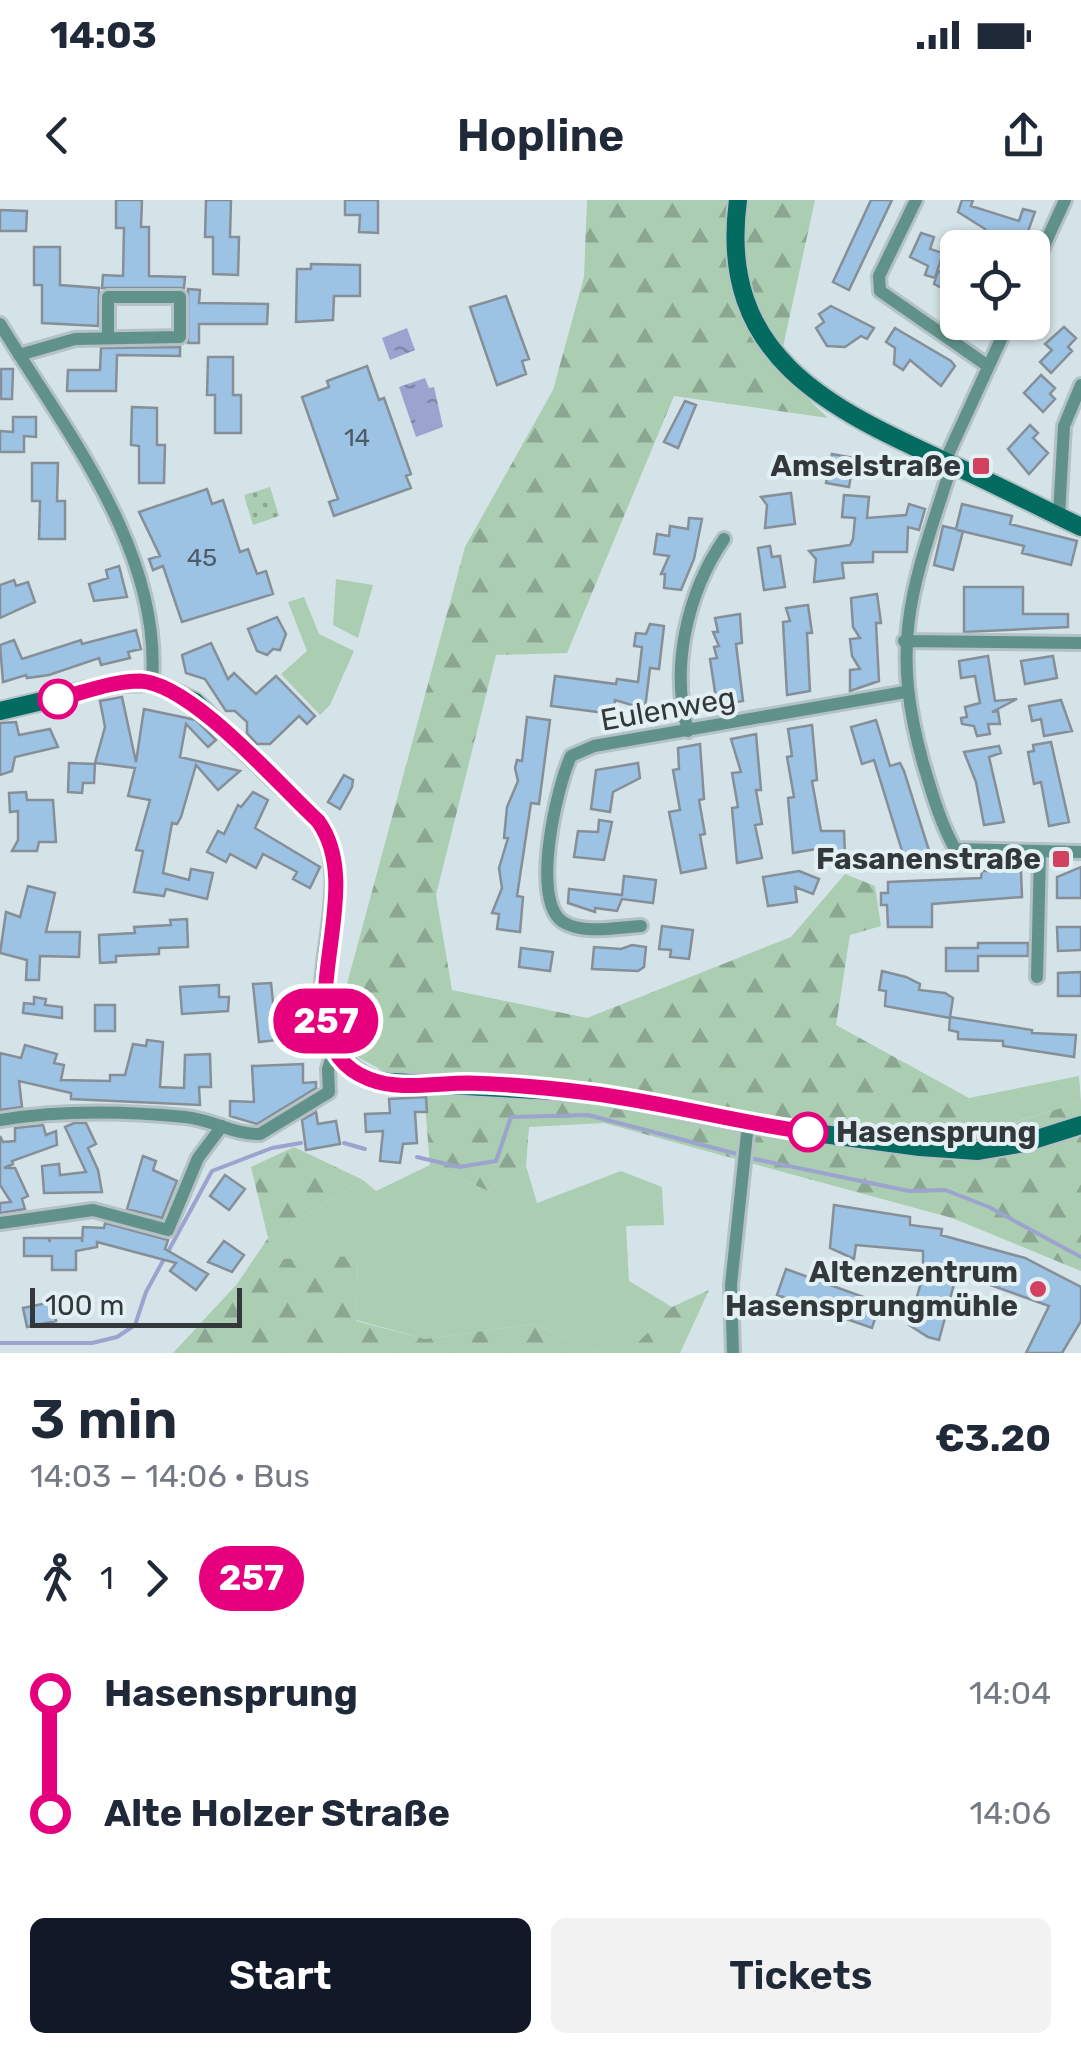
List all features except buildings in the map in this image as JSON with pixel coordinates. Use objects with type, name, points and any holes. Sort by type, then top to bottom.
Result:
[{"type":"street","points":[[738,200],[734,230],[739,280],[760,335],[798,381],[846,414],[1081,527]]},
{"type":"street","points":[[916,200],[879,276],[880,290],[988,366]]},
{"type":"street","points":[[1050,233],[1065,200]]},
{"type":"street","points":[[19,355],[76,338],[180,337],[180,297],[108,297],[108,336]]},
{"type":"street","points":[[0,324],[113,511],[132,553],[155,639],[152,682]]},
{"type":"street","points":[[1000,340],[948,463],[915,580],[904,642],[905,692],[934,799],[955,849],[1081,852]]},
{"type":"street","points":[[1058,515],[1064,426],[1081,385]]},
{"type":"street","points":[[688,731],[680,703],[681,661],[690,613],[708,562],[724,539]]},
{"type":"street","points":[[904,642],[1081,643]]},
{"type":"street","points":[[0,711],[118,683],[152,682],[196,702],[330,838],[338,868],[324,1000],[334,1050],[344,1064],[374,1081],[592,1093],[748,1124],[978,1150],[1024,1143],[1081,1125]]},
{"type":"street","name":"Eulenweg","points":[[641,926],[586,929],[564,923],[553,911],[548,880],[554,802],[571,756],[594,746],[905,692]]},
{"type":"street","points":[[1037,977],[1040,853]]},
{"type":"street","points":[[0,1120],[45,1112],[186,1117],[247,1135],[260,1134],[330,1092],[328,1069],[334,1050]]},
{"type":"street","points":[[733,1353],[730,1306],[748,1124]]},
{"type":"street","points":[[0,1222],[93,1210],[168,1230],[198,1158],[222,1126]]},
{"type":"green space","points":[[587,200],[815,200],[778,370],[828,418],[674,396],[567,653],[496,655],[436,895],[452,990],[587,1018],[791,937],[845,874],[875,886],[881,926],[850,935],[836,1025],[969,1098],[961,1138],[1081,1102],[1081,1271],[952,1218],[604,1123],[529,1127],[526,1166],[488,1191],[430,1165],[424,1093],[354,1055],[337,1021],[465,547],[553,390],[584,277]]},
{"type":"green space","points":[[270,487],[279,516],[253,525],[244,495]]},
{"type":"green space","points":[[336,579],[373,585],[358,638],[333,625]]},
{"type":"green space","points":[[304,597],[319,634],[354,651],[330,705],[320,715],[281,674],[307,651],[288,602]]},
{"type":"green space","points":[[1079,1076],[1081,1102],[960,1138],[969,1098]]},
{"type":"green space","points":[[294,1147],[363,1180],[268,1238],[251,1167]]},
{"type":"green space","points":[[430,1165],[488,1191],[526,1166],[537,1203],[621,1171],[662,1187],[664,1225],[626,1226],[629,1281],[672,1307],[628,1353],[601,1353],[534,1324],[425,1339],[356,1320],[358,1257],[276,1259],[268,1238],[363,1180],[376,1191]]},
{"type":"green space","points":[[268,1238],[277,1259],[358,1256],[356,1321],[425,1339],[534,1324],[601,1353],[173,1353],[237,1284]]},
{"type":"green space","points":[[709,1290],[680,1353],[628,1353],[672,1307]]},
{"type":"water","points":[[407,328],[415,350],[390,360],[382,338]]},
{"type":"water","points":[[425,378],[429,388],[434,387],[443,427],[416,437],[399,387]]},
{"type":"waterway","points":[[417,1157],[459,1167],[496,1161],[511,1117],[588,1115],[741,1155]]},
{"type":"waterway","points":[[0,1343],[92,1343],[117,1337],[135,1325],[146,1292],[212,1171],[272,1148],[301,1143]]},
{"type":"waterway","points":[[344,1143],[365,1149]]},
{"type":"waterway","points":[[750,1158],[909,1191],[945,1190],[989,1207],[1081,1257]]},
{"type":"bus line","name":"257","points":[[58,699],[138,681],[170,688],[196,702],[257,766],[318,821],[330,838],[338,868],[328,936],[326,1024],[334,1050],[357,1074],[392,1084],[470,1083],[592,1093],[808,1132]]},
{"type":"place","name":"Amselstraße","points":[[981,466]]},
{"type":"place","name":"Fasanenstraße","points":[[1061,859]]},
{"type":"place","name":"Hasensprung","points":[[808,1132]]},
{"type":"place","name":"Altenzentrum Hasensprungmühle","points":[[1038,1289]]}]
